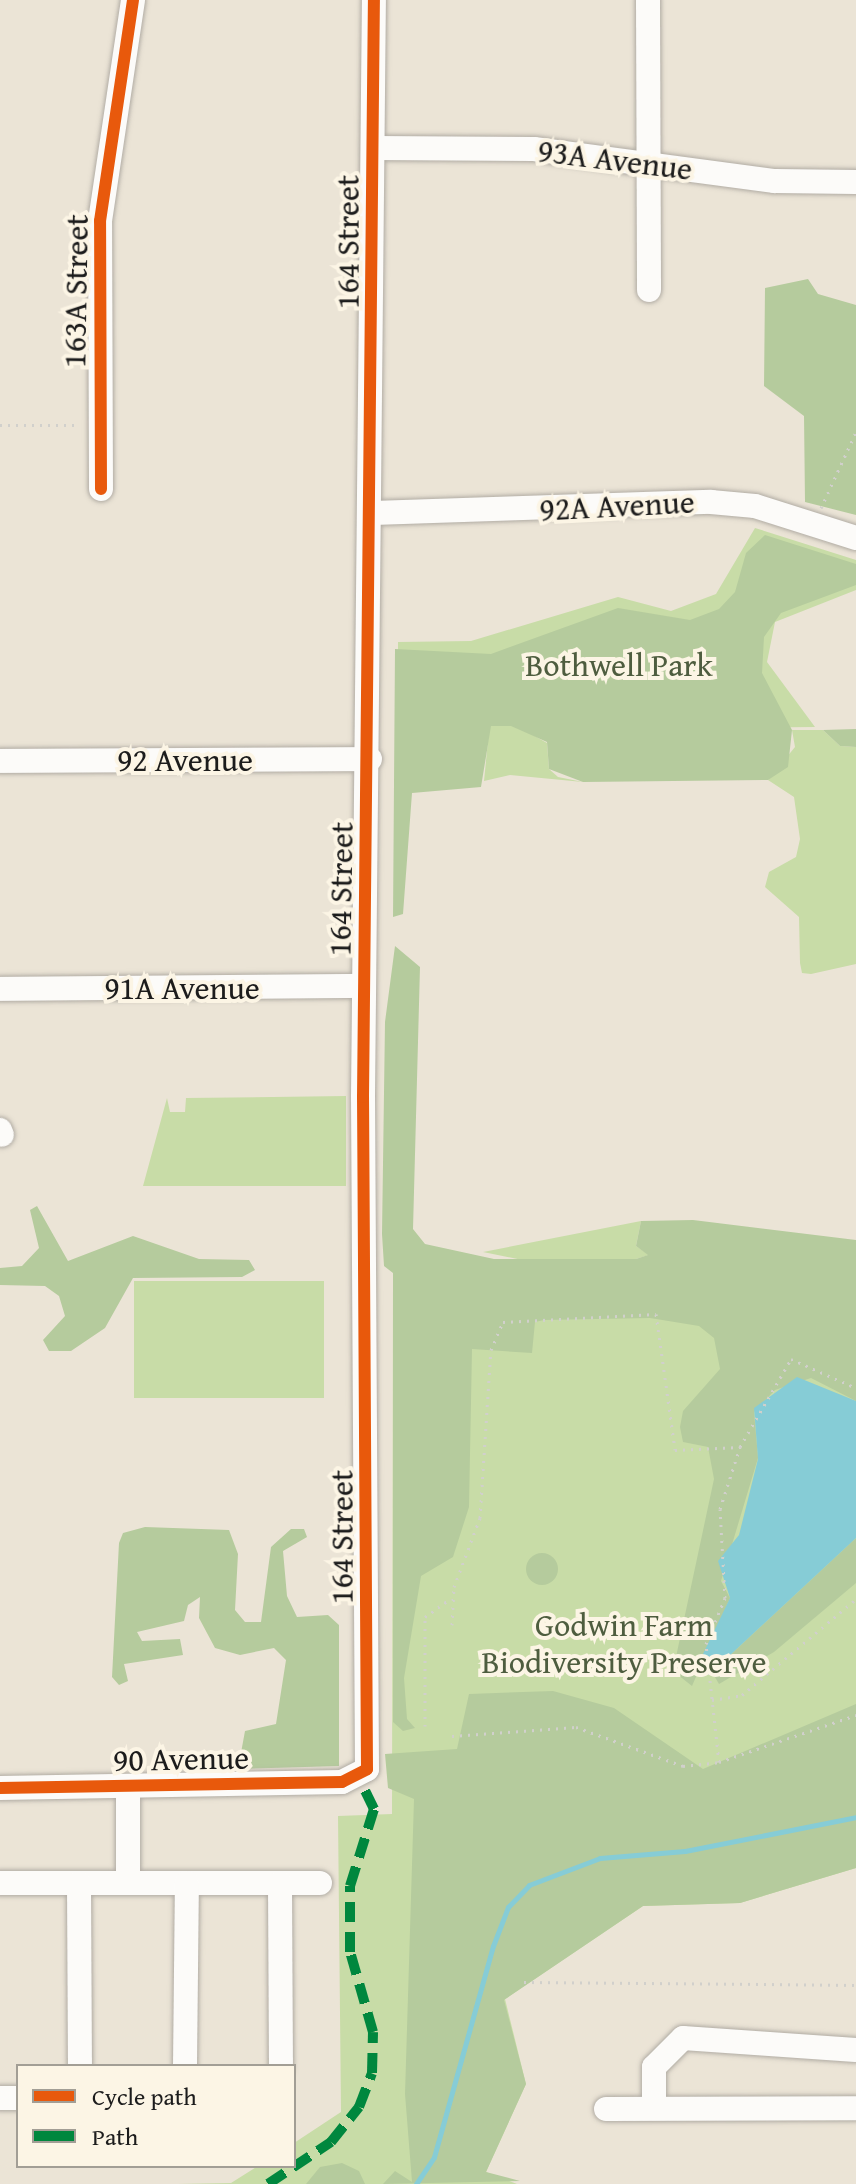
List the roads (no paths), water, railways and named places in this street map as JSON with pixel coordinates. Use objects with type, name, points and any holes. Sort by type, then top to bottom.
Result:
[{"type":"street","name":"163A Street","points":[[101,489],[100,221],[133,0]]},
{"type":"street","name":"164 Street","points":[[361,1777],[368,1737],[364,986],[373,513],[374,0]]},
{"type":"street","points":[[648,0],[649,290]]},
{"type":"street","name":"93A Avenue","points":[[374,148],[534,149],[648,167],[856,182]]},
{"type":"street","name":"92A Avenue","points":[[373,513],[711,502],[755,506],[856,538]]},
{"type":"street","name":"92 Avenue","points":[[0,761],[370,759]]},
{"type":"street","name":"91A Avenue","points":[[0,989],[364,986]]},
{"type":"street","name":"90 Avenue","points":[[0,1788],[361,1777]]},
{"type":"street","points":[[128,1786],[128,1883]]},
{"type":"street","points":[[0,1883],[320,1883]]},
{"type":"street","points":[[79,1883],[80,2064]]},
{"type":"street","points":[[185,2064],[187,1883]]},
{"type":"street","points":[[280,1883],[281,2064]]},
{"type":"street","points":[[654,2108],[654,2067],[683,2038],[856,2050]]},
{"type":"street","points":[[606,2109],[856,2108]]},
{"type":"water","points":[[797,1377],[856,1401],[856,1538],[712,1672],[703,1654],[730,1598],[718,1561],[739,1535],[758,1459],[754,1408]]},
{"type":"waterway","points":[[416,2184],[434,2157],[493,1946],[508,1907],[529,1885],[600,1858],[685,1851],[856,1817]]},
{"type":"park label","name":"Bothwell Park","points":[[619,665]]},
{"type":"park label","name":"Godwin Farm Biodiversity Preserve","points":[[624,1644]]}]
